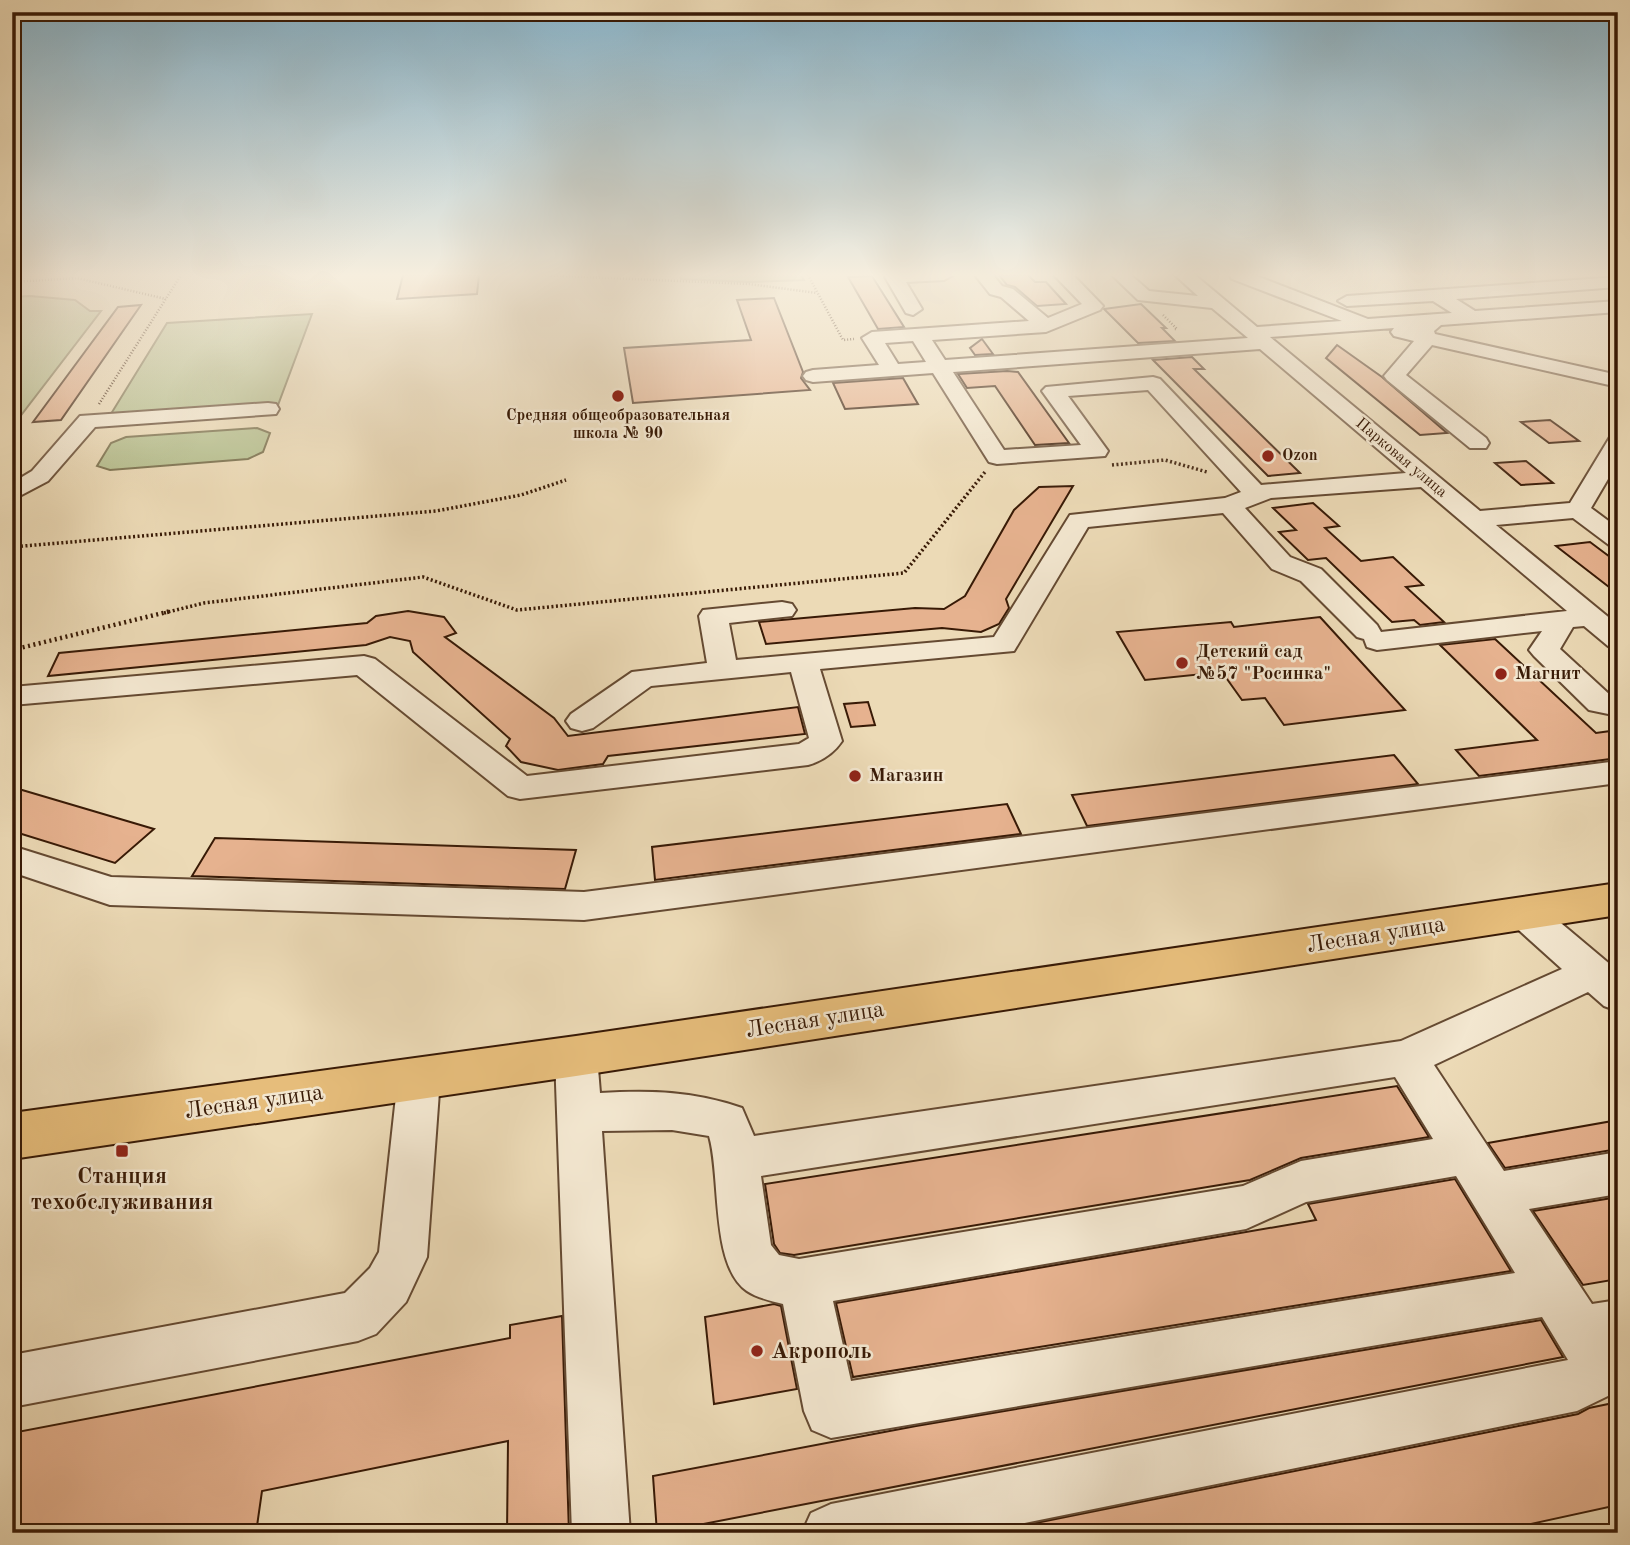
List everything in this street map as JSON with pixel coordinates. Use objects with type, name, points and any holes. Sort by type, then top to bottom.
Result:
[{"type":"main road","name":"Лесная улица","points":[[12,1136],[576,1056],[1618,899]]},
{"type":"street","points":[[878,347],[892,370]]},
{"type":"street","points":[[927,347],[996,466],[1097,451],[1053,391],[1153,383],[1244,494],[1281,563],[1311,575],[1372,636],[1577,618]]},
{"type":"street","points":[[813,376],[1155,347]]},
{"type":"street","name":"Парковая улица","points":[[1270,347],[1474,519],[1577,618],[1618,640]]},
{"type":"street","points":[[1419,347],[1394,376],[1478,443]]},
{"type":"street","points":[[1467,347],[1618,381]]},
{"type":"street","points":[[12,493],[40,476],[88,421],[268,409]]},
{"type":"street","points":[[1578,510],[1618,442]]},
{"type":"street","points":[[582,720],[643,678],[1004,645],[1079,520],[1268,491],[1426,479]]},
{"type":"street","points":[[1474,519],[1578,510],[1618,540]]},
{"type":"street","points":[[723,670],[713,616],[782,610]]},
{"type":"street","points":[[1577,618],[1544,650],[1600,703],[1618,706]]},
{"type":"street","points":[[12,696],[364,665],[520,788],[808,754],[826,741],[803,662]]},
{"type":"street","points":[[12,859],[110,891],[584,906],[1618,772]]},
{"type":"street","points":[[738,1159],[1406,1058],[1605,984],[1524,913]]},
{"type":"street","points":[[576,1056],[601,1533]]},
{"type":"street","points":[[831,1533],[1577,1385],[1591,1376],[1596,1359],[1584,1316],[1493,1194],[1406,1058]]},
{"type":"street","points":[[12,1381],[358,1316],[388,1285],[403,1257],[419,1078]]},
{"type":"street","points":[[579,1113],[665,1110],[700,1112],[726,1122],[734,1135],[738,1159],[747,1252],[763,1274],[799,1283],[1246,1207],[1301,1182],[1468,1154]]},
{"type":"street","points":[[1493,1194],[1618,1173]]},
{"type":"street","points":[[799,1283],[810,1306],[831,1411],[1584,1316]]},
{"type":"path","points":[[88,421],[136,347]]},
{"type":"path","points":[[1100,466],[1165,460],[1244,494]]},
{"type":"path","points":[[12,650],[204,603],[423,577],[517,610],[904,573],[982,475],[996,466]]},
{"type":"path","points":[[982,475],[996,466]]},
{"type":"path","points":[[12,547],[436,511],[521,495],[566,480]]},
{"type":"green space","points":[[12,347],[73,347],[12,427]]},
{"type":"green space","points":[[152,347],[300,347],[278,405],[109,417]]},
{"type":"green space","points":[[257,428],[270,433],[263,452],[248,459],[110,470],[97,466],[111,443],[126,437]]},
{"type":"building","points":[[88,347],[112,347],[61,420],[33,422]]},
{"type":"building","points":[[793,347],[803,372],[801,378],[810,390],[633,403],[624,348]]},
{"type":"building","points":[[988,347],[993,354],[975,355],[970,348]]},
{"type":"building","points":[[1335,347],[1340,347],[1382,377],[1447,433],[1420,435],[1326,358]]},
{"type":"building","points":[[1192,357],[1204,369],[1194,369],[1300,473],[1268,476],[1153,360]]},
{"type":"building","points":[[1018,372],[1069,443],[1035,445],[995,386],[967,388],[958,374]]},
{"type":"building","points":[[903,378],[918,404],[845,409],[833,383]]},
{"type":"building","points":[[1550,420],[1579,441],[1549,443],[1521,422]]},
{"type":"building","points":[[1526,461],[1553,483],[1521,485],[1495,463]]},
{"type":"building","points":[[1073,486],[1006,599],[1009,608],[999,624],[981,632],[942,628],[766,644],[759,622],[915,608],[944,609],[965,596],[1014,510],[1039,487]]},
{"type":"building","points":[[1313,503],[1339,526],[1325,528],[1361,561],[1393,557],[1423,585],[1406,587],[1444,622],[1420,625],[1414,620],[1392,622],[1326,558],[1308,560],[1279,532],[1296,530],[1273,508]]},
{"type":"building","points":[[1590,542],[1618,563],[1618,594],[1556,546]]},
{"type":"building","points":[[408,611],[444,617],[456,633],[445,637],[554,718],[568,736],[798,707],[805,734],[608,756],[603,764],[558,770],[521,762],[506,746],[510,739],[413,652],[410,641],[390,637],[366,645],[48,676],[59,653],[367,623],[376,616]]},
{"type":"building","points":[[1320,617],[1405,710],[1284,725],[1265,698],[1242,700],[1222,672],[1145,680],[1117,632],[1231,622],[1234,627]]},
{"type":"building","points":[[1495,639],[1596,733],[1618,730],[1618,758],[1479,776],[1456,750],[1537,740],[1440,645]]},
{"type":"building","points":[[868,702],[875,725],[851,727],[844,704]]},
{"type":"building","points":[[1394,755],[1418,784],[1087,826],[1072,795]]},
{"type":"building","points":[[12,787],[154,829],[115,863],[12,831]]},
{"type":"building","points":[[1007,804],[1021,834],[655,880],[652,847]]},
{"type":"building","points":[[215,838],[576,850],[565,889],[192,876]]},
{"type":"building","points":[[1397,1086],[1429,1137],[1301,1158],[1250,1180],[794,1255],[780,1253],[774,1244],[765,1184]]},
{"type":"building","points":[[1618,1120],[1618,1149],[1505,1168],[1488,1143]]},
{"type":"building","points":[[1455,1179],[1511,1271],[853,1377],[836,1303],[1316,1220],[1308,1204]]},
{"type":"building","points":[[1618,1197],[1618,1279],[1583,1285],[1533,1211]]},
{"type":"building","name":"Акрополь","points":[[774,1304],[781,1306],[797,1389],[714,1404],[705,1317]]},
{"type":"building","points":[[562,1316],[569,1533],[507,1533],[508,1441],[262,1491],[256,1533],[12,1533],[12,1433],[510,1338],[510,1325]]},
{"type":"building","points":[[1541,1320],[1563,1357],[657,1533],[653,1476],[916,1426]]},
{"type":"building","points":[[1618,1402],[1618,1505],[1489,1533],[1017,1533],[1016,1527],[1578,1414],[1589,1408]]},
{"type":"place","name":"Средняя общеобразовательная школа № 90","points":[[618,396]]},
{"type":"place","name":"Ozon","points":[[1268,456]]},
{"type":"place","name":"Детский сад №57 \"Росинка\"","points":[[1182,663]]},
{"type":"place","name":"Магнит","points":[[1501,674]]},
{"type":"place","name":"Магазин","points":[[855,776]]},
{"type":"place","name":"Станция техобслуживания","points":[[122,1151]]},
{"type":"place","name":"Акрополь","points":[[757,1351]]}]
